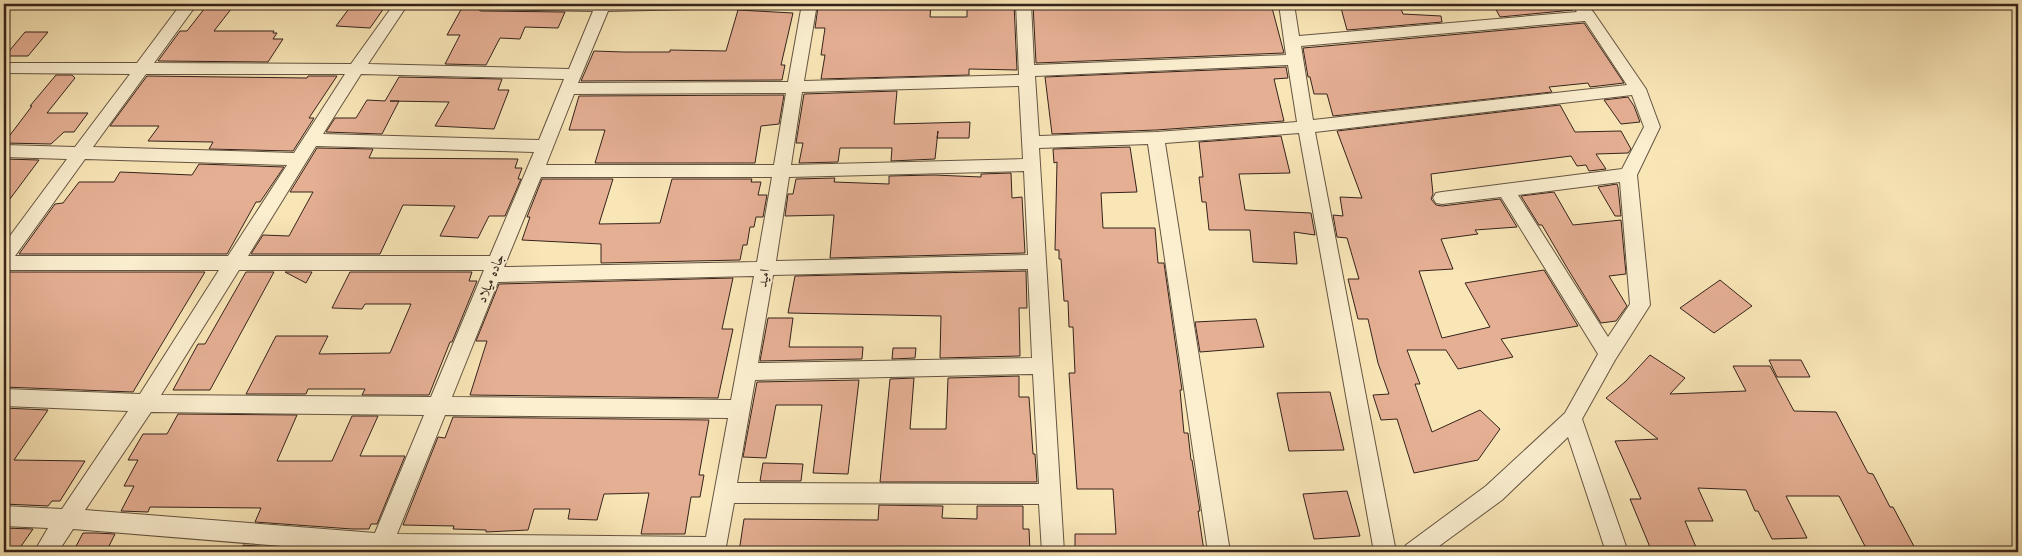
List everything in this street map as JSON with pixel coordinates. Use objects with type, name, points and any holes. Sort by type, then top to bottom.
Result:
[{"type":"street","points":[[4,257],[189,4]]},
{"type":"street","points":[[45,552],[145,403],[356,69],[401,4]]},
{"type":"street","points":[[481,4],[693,4]]},
{"type":"street","name":"امید","points":[[714,550],[765,269],[808,4]]},
{"type":"street","points":[[1023,4],[1053,552]]},
{"type":"street","points":[[1286,4],[1306,127],[1385,552]]},
{"type":"street","name":"جاده میلاد","points":[[380,548],[602,5]]},
{"type":"street","points":[[4,68],[356,69],[570,82],[795,87],[1027,75],[1294,51],[1584,10],[1638,89],[1652,127],[1628,175],[1640,305],[1608,354],[1572,419],[1494,493],[1414,552]]},
{"type":"street","points":[[1031,142],[1156,138],[1306,127],[1638,89]]},
{"type":"street","points":[[1156,138],[1219,552]]},
{"type":"street","points":[[312,140],[544,146]]},
{"type":"street","points":[[4,151],[300,159]]},
{"type":"street","points":[[534,172],[781,171],[1032,165]]},
{"type":"street","points":[[1442,198],[1628,175]]},
{"type":"street","points":[[1506,190],[1608,354]]},
{"type":"street","points":[[4,263],[234,263],[494,269],[765,269],[1038,262]]},
{"type":"street","points":[[746,372],[1043,366]]},
{"type":"street","points":[[4,397],[145,403],[740,409]]},
{"type":"street","points":[[1572,419],[1617,552]]},
{"type":"street","points":[[724,493],[1050,494]]},
{"type":"street","points":[[4,516],[67,519],[380,548],[714,550]]},
{"type":"building","points":[[208,4],[235,4],[214,31],[274,31],[273,33],[277,33],[273,39],[283,39],[268,62],[158,61],[180,31],[187,31]]},
{"type":"building","points":[[931,4],[930,17],[967,17],[967,4],[1014,4],[1017,70],[969,69],[969,75],[821,79],[825,55],[821,55],[825,28],[815,28],[818,7]]},
{"type":"building","points":[[1033,4],[1106,6],[1271,4],[1284,53],[1036,63]]},
{"type":"building","points":[[1347,4],[1399,4],[1403,14],[1441,16],[1442,22],[1347,30],[1341,8],[1349,8]]},
{"type":"building","points":[[1493,4],[1569,4],[1573,10],[1500,17]]},
{"type":"building","points":[[351,6],[384,8],[370,28],[336,26]]},
{"type":"building","points":[[463,6],[474,7],[481,11],[565,12],[558,28],[525,27],[520,39],[500,38],[486,65],[445,64],[460,35],[447,35]]},
{"type":"building","points":[[738,10],[793,13],[781,65],[785,65],[782,80],[581,81],[594,51],[726,51]]},
{"type":"building","points":[[1584,23],[1624,83],[1590,87],[1588,83],[1549,87],[1552,92],[1333,116],[1327,94],[1314,94],[1310,77],[1308,77],[1303,48]]},
{"type":"building","points":[[25,32],[48,32],[28,56],[5,56]]},
{"type":"building","points":[[1286,67],[1288,78],[1274,79],[1284,121],[1156,130],[1052,134],[1045,77]]},
{"type":"building","points":[[56,75],[72,75],[75,78],[47,113],[88,113],[74,132],[64,132],[51,144],[4,143],[32,106],[30,106]]},
{"type":"building","points":[[147,76],[307,78],[308,76],[337,76],[309,118],[314,118],[293,151],[209,149],[213,142],[148,141],[159,126],[110,126]]},
{"type":"building","points":[[399,77],[502,79],[498,90],[509,90],[494,129],[435,126],[449,102],[399,101],[382,134],[326,132],[335,118],[356,118],[367,100],[385,101]]},
{"type":"building","points":[[897,91],[894,124],[970,122],[969,138],[937,138],[935,159],[891,161],[892,148],[840,148],[838,162],[799,163],[803,143],[796,143],[804,94]]},
{"type":"building","points":[[784,95],[779,124],[761,126],[755,163],[595,163],[605,130],[569,130],[579,96]]},
{"type":"building","points":[[1628,97],[1634,106],[1640,122],[1621,124],[1604,100]]},
{"type":"building","points":[[1560,105],[1575,132],[1621,131],[1631,149],[1628,153],[1596,154],[1606,169],[1589,171],[1586,165],[1577,166],[1571,156],[1431,174],[1433,194],[1431,199],[1436,205],[1442,206],[1500,199],[1517,227],[1475,230],[1478,234],[1441,239],[1453,269],[1419,271],[1442,338],[1490,327],[1465,283],[1544,270],[1578,326],[1501,339],[1513,357],[1458,369],[1446,350],[1407,350],[1420,384],[1415,384],[1432,432],[1480,410],[1500,429],[1478,460],[1414,473],[1397,419],[1381,420],[1373,395],[1389,394],[1378,363],[1368,319],[1358,319],[1348,279],[1359,279],[1347,238],[1337,237],[1333,215],[1343,216],[1340,197],[1362,198],[1337,131]]},
{"type":"building","points":[[1281,136],[1290,173],[1239,174],[1245,210],[1311,213],[1315,235],[1294,232],[1297,264],[1253,262],[1250,230],[1209,230],[1206,202],[1202,202],[1199,177],[1203,177],[1199,142]]},
{"type":"building","points":[[1130,147],[1137,192],[1101,193],[1103,228],[1155,228],[1158,263],[1164,263],[1182,390],[1180,390],[1184,433],[1188,433],[1204,551],[1075,552],[1075,534],[1116,534],[1113,489],[1077,489],[1069,373],[1075,373],[1073,327],[1069,327],[1068,301],[1064,301],[1059,250],[1055,250],[1057,162],[1054,163],[1053,149]]},
{"type":"building","points":[[317,148],[373,149],[369,158],[518,159],[515,168],[522,168],[518,179],[521,179],[505,216],[489,216],[478,238],[440,236],[455,206],[403,205],[380,254],[251,254],[263,235],[289,236],[313,192],[290,192]]},
{"type":"building","points":[[4,159],[39,160],[4,207]]},
{"type":"building","points":[[199,164],[284,167],[260,202],[256,202],[227,254],[19,254],[55,204],[63,203],[79,182],[114,182],[120,172],[192,175]]},
{"type":"building","points":[[1011,173],[1012,198],[1022,197],[1025,253],[830,258],[834,215],[785,216],[788,194],[793,194],[796,179],[835,178],[834,182],[889,184],[889,176],[981,177],[981,174]]},
{"type":"building","points":[[542,179],[613,179],[599,224],[660,223],[672,179],[752,179],[751,182],[761,182],[758,195],[767,195],[763,217],[756,217],[754,227],[750,227],[747,245],[743,245],[740,260],[601,263],[601,244],[522,240],[530,217],[527,217]]},
{"type":"building","points":[[1617,184],[1621,216],[1615,216],[1598,187]]},
{"type":"building","points":[[1554,192],[1573,225],[1621,220],[1626,274],[1609,276],[1627,306],[1616,321],[1601,323],[1542,225],[1539,225],[1521,196]]},
{"type":"building","points":[[1026,271],[1027,308],[1019,308],[1020,356],[940,358],[941,316],[788,313],[795,276]]},
{"type":"building","points":[[4,272],[205,272],[133,392],[4,387]]},
{"type":"building","points":[[246,272],[274,272],[210,390],[173,390],[198,344],[205,344]]},
{"type":"building","points":[[285,272],[312,272],[306,283]]},
{"type":"building","points":[[350,272],[472,272],[469,281],[477,281],[429,395],[362,395],[365,389],[308,389],[306,394],[246,394],[276,336],[328,336],[319,354],[390,353],[411,304],[365,304],[362,309],[332,308]]},
{"type":"building","points":[[733,278],[722,329],[733,329],[718,398],[470,395],[487,341],[476,341],[499,284]]},
{"type":"building","points":[[1720,280],[1752,306],[1714,333],[1680,308]]},
{"type":"building","points":[[768,318],[793,318],[789,347],[863,347],[862,359],[760,361]]},
{"type":"building","points":[[1256,319],[1264,347],[1200,352],[1195,322]]},
{"type":"building","points":[[893,348],[916,348],[915,358],[892,359]]},
{"type":"building","points":[[1650,355],[1685,378],[1670,394],[1746,391],[1733,366],[1770,366],[1794,411],[1836,412],[1868,473],[1873,474],[1917,552],[1868,552],[1839,496],[1786,496],[1807,538],[1772,539],[1758,511],[1755,511],[1746,490],[1698,488],[1713,521],[1685,521],[1698,552],[1652,552],[1630,499],[1641,499],[1615,441],[1658,439],[1606,398],[1625,382]]},
{"type":"building","points":[[1769,360],[1801,360],[1810,377],[1777,377]]},
{"type":"building","points":[[1019,376],[1019,397],[1029,397],[1037,482],[880,482],[890,379],[914,378],[910,429],[946,429],[948,378]]},
{"type":"building","points":[[859,380],[848,474],[813,473],[822,405],[776,405],[766,458],[743,457],[757,382]]},
{"type":"building","points":[[1330,392],[1344,450],[1289,451],[1277,393]]},
{"type":"building","points":[[4,408],[48,410],[14,460],[85,461],[60,501],[52,501],[48,506],[4,504]]},
{"type":"building","points":[[178,414],[297,415],[277,461],[332,461],[352,416],[378,416],[360,456],[405,456],[377,524],[371,524],[369,529],[255,522],[261,508],[150,507],[148,512],[121,511],[134,486],[124,486],[138,460],[128,460],[143,434],[167,434]]},
{"type":"building","points":[[453,417],[709,420],[699,475],[704,475],[700,497],[691,497],[685,534],[641,534],[649,493],[604,494],[597,520],[568,519],[570,509],[534,509],[528,530],[486,532],[486,530],[453,529],[454,526],[403,525],[438,437],[445,438]]},
{"type":"building","points":[[763,463],[803,464],[801,481],[760,481]]},
{"type":"building","points":[[1347,491],[1360,536],[1314,539],[1303,494]]},
{"type":"building","points":[[879,505],[943,506],[942,518],[977,519],[977,506],[1023,506],[1023,529],[1029,529],[1030,552],[739,552],[744,519],[878,520]]},
{"type":"building","points":[[4,528],[33,529],[17,552],[4,552]]},
{"type":"building","points":[[83,533],[115,534],[106,552],[73,552]]},
{"type":"building","points":[[243,545],[336,552],[240,552]]}]
